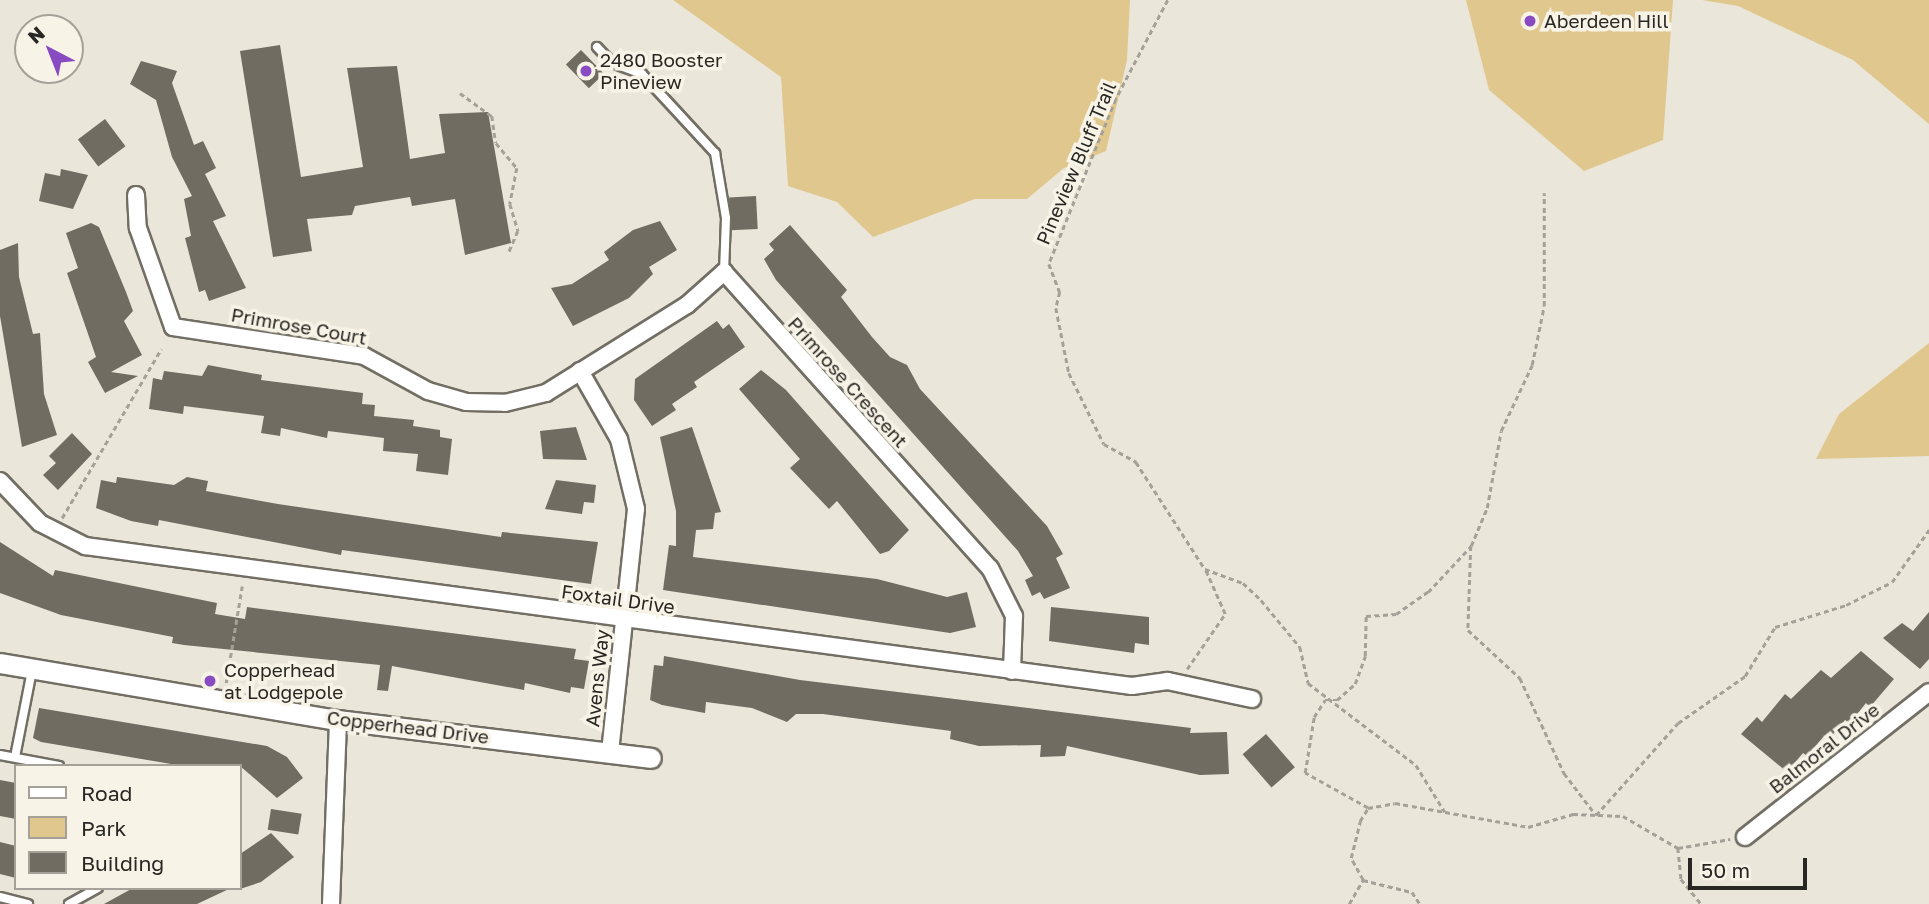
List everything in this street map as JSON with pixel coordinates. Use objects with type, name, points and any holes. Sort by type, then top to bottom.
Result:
[{"type":"street","name":"Primrose Court","points":[[136,195],[138,228],[173,327],[364,356],[428,391],[466,402],[505,403],[546,393],[580,371]]},
{"type":"street","points":[[580,371],[687,305],[724,272]]},
{"type":"street","name":"Primrose Crescent","points":[[724,272],[990,568],[1014,616],[1012,671]]},
{"type":"street","name":"Avens Way","points":[[580,371],[632,475],[636,509],[610,751]]},
{"type":"street","name":"Foxtail Drive","points":[[0,481],[14,502],[55,531],[85,545],[624,622],[1132,686],[1176,683],[1252,699]]},
{"type":"street","name":"Copperhead Drive","points":[[0,663],[338,720],[651,758]]},
{"type":"street","name":"Balmoral Drive","points":[[1745,837],[1929,692]]},
{"type":"street","points":[[331,904],[338,720]]},
{"type":"lane","points":[[597,47],[612,63],[642,74],[715,152],[726,218],[724,272]]},
{"type":"lane","points":[[15,757],[32,670]]},
{"type":"lane","points":[[0,755],[49,764]]},
{"type":"lane","points":[[69,904],[94,890]]},
{"type":"lane","points":[[0,897],[29,904]]},
{"type":"path","name":"Pineview Bluff Trail","points":[[1168,0],[1116,99],[1049,264],[1060,292],[1056,309],[1069,373],[1104,444],[1136,461],[1205,569],[1225,614],[1176,683]]},
{"type":"path","points":[[460,93],[492,116],[496,144],[517,169],[510,205],[518,232],[508,254]]},
{"type":"path","points":[[1325,700],[1337,700],[1355,684],[1365,656],[1366,616],[1396,614],[1437,584],[1471,546],[1488,508],[1501,431],[1537,341],[1544,306],[1544,193]]},
{"type":"path","points":[[55,531],[161,349]]},
{"type":"path","points":[[1597,815],[1678,723],[1745,676],[1775,627],[1846,606],[1892,582],[1929,530]]},
{"type":"path","points":[[1471,546],[1468,630],[1520,678],[1564,773],[1597,815]]},
{"type":"path","points":[[1205,569],[1242,583],[1261,600],[1300,647],[1308,683],[1325,700],[1416,765],[1445,812]]},
{"type":"path","points":[[223,701],[242,586]]},
{"type":"path","points":[[1325,700],[1314,717],[1305,773],[1368,808],[1395,803],[1528,827],[1573,814],[1623,816],[1678,848],[1745,837]]},
{"type":"path","points":[[1368,808],[1351,858],[1363,880],[1412,892],[1420,904]]},
{"type":"path","points":[[1678,848],[1681,879],[1701,904]]},
{"type":"path","points":[[1349,904],[1363,880]]},
{"type":"green space","points":[[673,0],[1130,0],[1127,60],[1106,151],[1064,168],[1027,199],[975,199],[873,237],[837,202],[788,186],[781,77]]},
{"type":"green space","points":[[1466,0],[1673,0],[1663,140],[1584,171],[1489,90]]},
{"type":"green space","points":[[1702,0],[1929,0],[1929,124],[1853,60],[1738,6]]},
{"type":"green space","points":[[1929,343],[1929,456],[1816,459],[1839,414]]},
{"type":"building","points":[[280,45],[301,177],[363,167],[347,68],[397,66],[410,159],[445,153],[439,114],[488,112],[511,243],[465,255],[455,199],[412,206],[410,197],[355,206],[352,215],[307,219],[312,251],[273,257],[240,51]]},
{"type":"building","name":"2480 Booster Pineview","points":[[581,50],[604,74],[589,88],[566,65]]},
{"type":"building","points":[[141,61],[177,71],[172,83],[194,145],[203,141],[216,168],[205,174],[226,216],[213,221],[246,288],[209,301],[205,290],[199,292],[185,238],[191,236],[184,199],[192,196],[172,157],[156,100],[130,84]]},
{"type":"building","points":[[105,119],[125,146],[98,167],[78,139]]},
{"type":"building","points":[[61,169],[88,175],[73,209],[39,201],[45,173],[60,176]]},
{"type":"building","points":[[756,196],[758,229],[731,230],[729,197]]},
{"type":"building","points":[[660,221],[677,250],[649,267],[653,274],[629,298],[573,326],[551,288],[572,284],[609,260],[604,252],[633,230]]},
{"type":"building","points":[[91,223],[99,227],[126,292],[133,311],[124,321],[142,355],[111,372],[138,376],[105,393],[88,362],[96,357],[67,273],[78,268],[66,233]]},
{"type":"building","points":[[790,225],[847,290],[841,297],[872,337],[890,357],[907,365],[920,389],[1047,526],[1063,554],[1056,558],[1070,588],[1044,599],[1040,592],[1032,596],[1025,580],[1033,576],[1018,551],[776,280],[764,259],[774,250],[769,244]]},
{"type":"building","points":[[18,243],[19,277],[33,334],[40,333],[44,394],[57,435],[22,447],[0,316],[0,250]]},
{"type":"building","points":[[717,321],[723,329],[729,324],[745,347],[694,382],[697,387],[672,404],[676,410],[652,426],[634,400],[635,379]]},
{"type":"building","points":[[208,365],[262,375],[261,380],[363,393],[362,404],[375,405],[374,416],[414,420],[413,426],[440,430],[440,437],[452,439],[448,475],[416,471],[418,454],[383,451],[384,438],[328,431],[327,438],[281,428],[280,436],[261,433],[264,416],[184,406],[183,414],[149,409],[153,378],[162,380],[164,371],[202,376]]},
{"type":"building","points":[[761,370],[786,390],[909,530],[889,551],[880,554],[837,501],[829,509],[790,468],[800,459],[739,389]]},
{"type":"building","points":[[576,427],[587,460],[543,459],[540,431]]},
{"type":"building","points":[[692,427],[721,512],[715,513],[713,529],[696,530],[693,557],[877,579],[947,597],[967,592],[976,627],[950,633],[663,590],[669,545],[676,546],[676,511],[660,437]]},
{"type":"building","points":[[72,433],[92,454],[58,490],[43,475],[56,463],[49,456]]},
{"type":"building","points":[[117,477],[174,485],[187,477],[208,481],[206,491],[278,504],[501,537],[502,532],[598,542],[591,584],[342,550],[341,555],[159,520],[158,526],[131,521],[96,508],[101,480],[116,483]]},
{"type":"building","points":[[556,480],[596,485],[594,503],[584,502],[582,514],[545,509]]},
{"type":"building","points":[[0,542],[53,576],[55,570],[217,603],[215,614],[245,619],[247,607],[576,649],[574,659],[589,661],[584,689],[571,687],[570,693],[525,683],[524,690],[392,666],[388,691],[377,690],[380,665],[172,643],[173,637],[61,615],[0,593]]},
{"type":"building","points":[[1051,607],[1149,617],[1149,645],[1135,643],[1134,653],[1049,641]]},
{"type":"building","points":[[1929,612],[1929,659],[1920,669],[1883,638],[1902,623],[1913,631]]},
{"type":"building","points":[[1861,651],[1894,679],[1870,707],[1866,703],[1850,723],[1845,720],[1829,739],[1824,736],[1807,756],[1803,753],[1787,772],[1741,734],[1757,717],[1762,722],[1785,694],[1791,699],[1821,670],[1831,678]]},
{"type":"building","points":[[664,656],[800,680],[1191,728],[1190,733],[1227,732],[1229,774],[1200,775],[1067,746],[1065,756],[1040,757],[1041,745],[979,746],[950,739],[951,731],[823,714],[796,714],[787,722],[752,708],[706,702],[705,713],[662,705],[650,700],[654,665],[663,666]]},
{"type":"building","points":[[39,708],[267,746],[287,757],[303,778],[277,798],[242,768],[242,764],[171,764],[41,742],[33,738]]},
{"type":"building","points":[[1266,734],[1295,767],[1271,788],[1243,754]]},
{"type":"building","points":[[0,780],[14,783],[14,819],[0,816]]},
{"type":"building","points":[[271,809],[302,814],[298,835],[268,830]]},
{"type":"building","points":[[271,833],[294,857],[261,882],[242,888],[242,853]]},
{"type":"building","points":[[0,842],[14,846],[14,878],[0,874]]},
{"type":"building","points":[[129,890],[227,890],[197,904],[104,904]]},
{"type":"place","name":"Aberdeen Hill","points":[[1530,21]]},
{"type":"place","name":"2480 Booster Pineview","points":[[586,71]]},
{"type":"place","name":"Copperhead at Lodgepole","points":[[210,681]]}]
